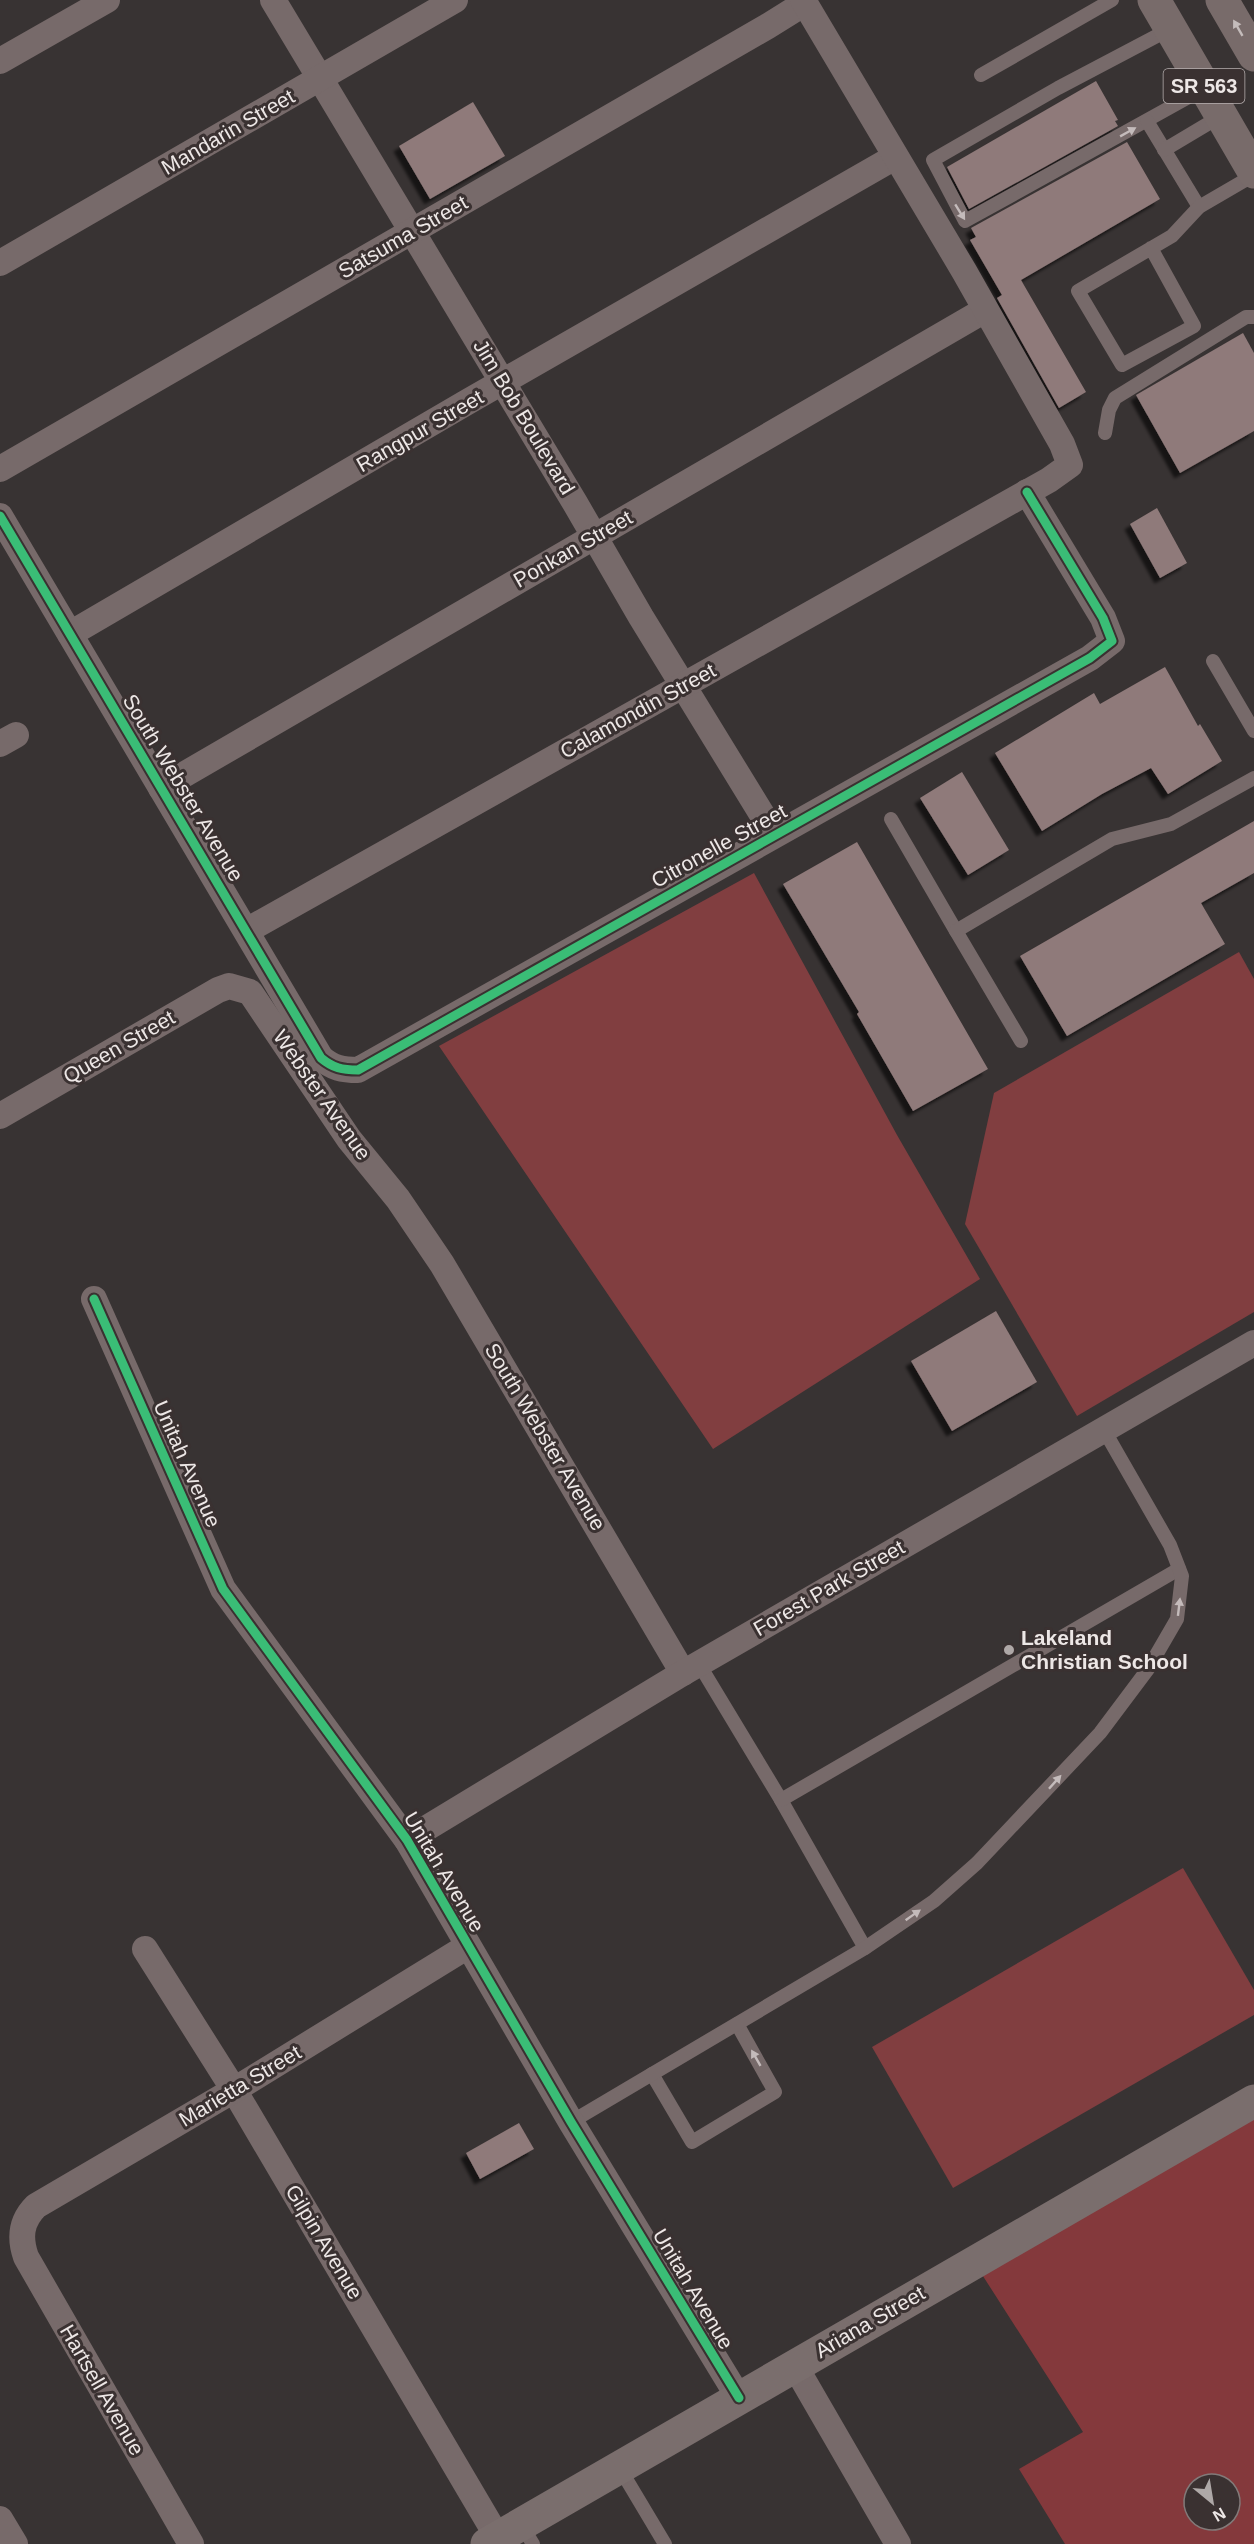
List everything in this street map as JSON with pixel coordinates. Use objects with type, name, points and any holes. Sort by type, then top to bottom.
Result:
[{"type":"main road","name":"SR 563","points":[[1154,0],[1254,173]]},
{"type":"main road","name":"SR 563","points":[[1222,0],[1254,55]]},
{"type":"street","points":[[0,61],[107,0]]},
{"type":"street","name":"Jim Bob Boulevard","points":[[273,0],[774,834]]},
{"type":"street","name":"Mandarin Street","points":[[0,263],[455,0]]},
{"type":"street","points":[[804,1],[985,310]]},
{"type":"street","name":"Satsuma Street","points":[[0,469],[768,26],[804,1]]},
{"type":"street","name":"Rangpur Street","points":[[70,634],[895,157]]},
{"type":"street","name":"Calamondin Street","points":[[248,930],[1027,492],[1070,465],[1062,444],[985,310]]},
{"type":"street","name":"Ponkan Street","points":[[161,788],[985,310]]},
{"type":"street","name":"Citronelle Street","points":[[344,1070],[358,1070],[370,1065],[774,834],[1090,658],[1109,644],[1112,641],[1103,618],[1027,492]]},
{"type":"street","name":"South Webster Avenue","points":[[0,516],[248,930],[321,1058],[331,1066],[344,1070]]},
{"type":"street","name":"Queen Street","points":[[0,1116],[218,990],[230,986],[240,988]]},
{"type":"street","name":"Webster Avenue","points":[[240,988],[250,992],[256,998],[349,1139],[402,1205]]},
{"type":"street","name":"South Webster Avenue","points":[[402,1205],[442,1264],[691,1668]]},
{"type":"street","name":"Unitah Avenue","points":[[94,1299],[223,1588],[407,1840],[571,2122],[739,2398]]},
{"type":"street","name":"Forest Park Street","points":[[407,1840],[691,1668],[1254,1343]]},
{"type":"street","name":"Marietta Street","points":[[22,2233],[28,2214],[36,2206],[234,2090],[468,1946]]},
{"type":"street","name":"Gilpin Avenue","points":[[145,1948],[510,2537]]},
{"type":"street","name":"Ariana Street","points":[[510,2537],[619,2467],[1254,2101]]},
{"type":"street","name":"Hartsell Avenue","points":[[22,2233],[26,2257],[191,2544]]},
{"type":"street","points":[[795,2366],[898,2544]]},
{"type":"street","points":[[0,2519],[15,2544]]},
{"type":"lane","points":[[981,75],[1112,0]]},
{"type":"lane","points":[[1170,29],[1058,88],[933,160],[965,220],[1147,122],[1205,88]]},
{"type":"lane","points":[[1164,150],[1221,116]]},
{"type":"lane","points":[[1147,122],[1199,207]]},
{"type":"lane","points":[[1151,248],[1194,326],[1122,365],[1078,291],[1151,248],[1172,236],[1199,207],[1254,173]]},
{"type":"lane","points":[[1105,433],[1109,410],[1115,398],[1246,317],[1254,317]]},
{"type":"lane","points":[[1213,661],[1254,731]]},
{"type":"lane","points":[[956,931],[1112,839],[1171,824],[1254,778]]},
{"type":"lane","points":[[891,819],[1021,1041]]},
{"type":"lane","points":[[571,2122],[865,1948],[934,1901],[977,1863],[1100,1733],[1148,1669],[1177,1619],[1182,1576],[1170,1545],[1104,1430]]},
{"type":"lane","points":[[781,1800],[1179,1569]]},
{"type":"lane","points":[[691,1668],[781,1800],[865,1948]]},
{"type":"lane","points":[[652,2074],[692,2142],[775,2092],[737,2024]]},
{"type":"lane","points":[[619,2467],[664,2544]]},
{"type":"shaded area","points":[[754,873],[897,1135],[980,1279],[713,1449],[439,1046]]},
{"type":"shaded area","points":[[1239,952],[1254,979],[1254,1312],[1077,1416],[965,1224],[994,1093]]},
{"type":"shaded area","points":[[1183,1868],[1254,1990],[1254,2015],[953,2188],[872,2047]]},
{"type":"shaded area","points":[[1254,2116],[1254,2544],[1065,2544],[1019,2469],[1083,2432],[981,2273]]},
{"type":"building","points":[[1096,81],[1118,120],[1115,121],[1118,126],[969,209],[947,167]]},
{"type":"building","points":[[473,102],[505,156],[430,199],[399,146]]},
{"type":"building","points":[[1127,142],[1160,199],[1021,280],[1086,392],[1059,408],[997,298],[1002,295],[970,240],[976,237],[971,228]]},
{"type":"building","points":[[1243,333],[1254,353],[1254,431],[1180,473],[1136,395]]},
{"type":"building","points":[[1157,508],[1187,563],[1160,578],[1130,524]]},
{"type":"building","points":[[1165,667],[1198,726],[1200,724],[1222,761],[1168,794],[1151,768],[1102,794],[1042,831],[995,753],[1094,693],[1100,704]]},
{"type":"building","points":[[962,772],[1009,850],[968,875],[920,798]]},
{"type":"building","points":[[1254,821],[1254,873],[1201,903],[1225,944],[1067,1036],[1020,956]]},
{"type":"building","points":[[857,842],[988,1069],[913,1111],[857,1014],[859,1012],[783,884]]},
{"type":"building","points":[[996,1311],[1037,1382],[952,1431],[911,1361]]},
{"type":"building","points":[[519,2123],[534,2149],[480,2179],[466,2153]]},
{"type":"cycle path","points":[[0,516],[321,1058],[338,1068],[358,1070],[1090,658],[1112,641],[1103,618],[1027,492]]},
{"type":"cycle path","points":[[94,1299],[223,1589],[407,1840],[571,2122],[739,2398]]},
{"type":"place","name":"Lakeland Christian School","points":[[1009,1650]]}]
